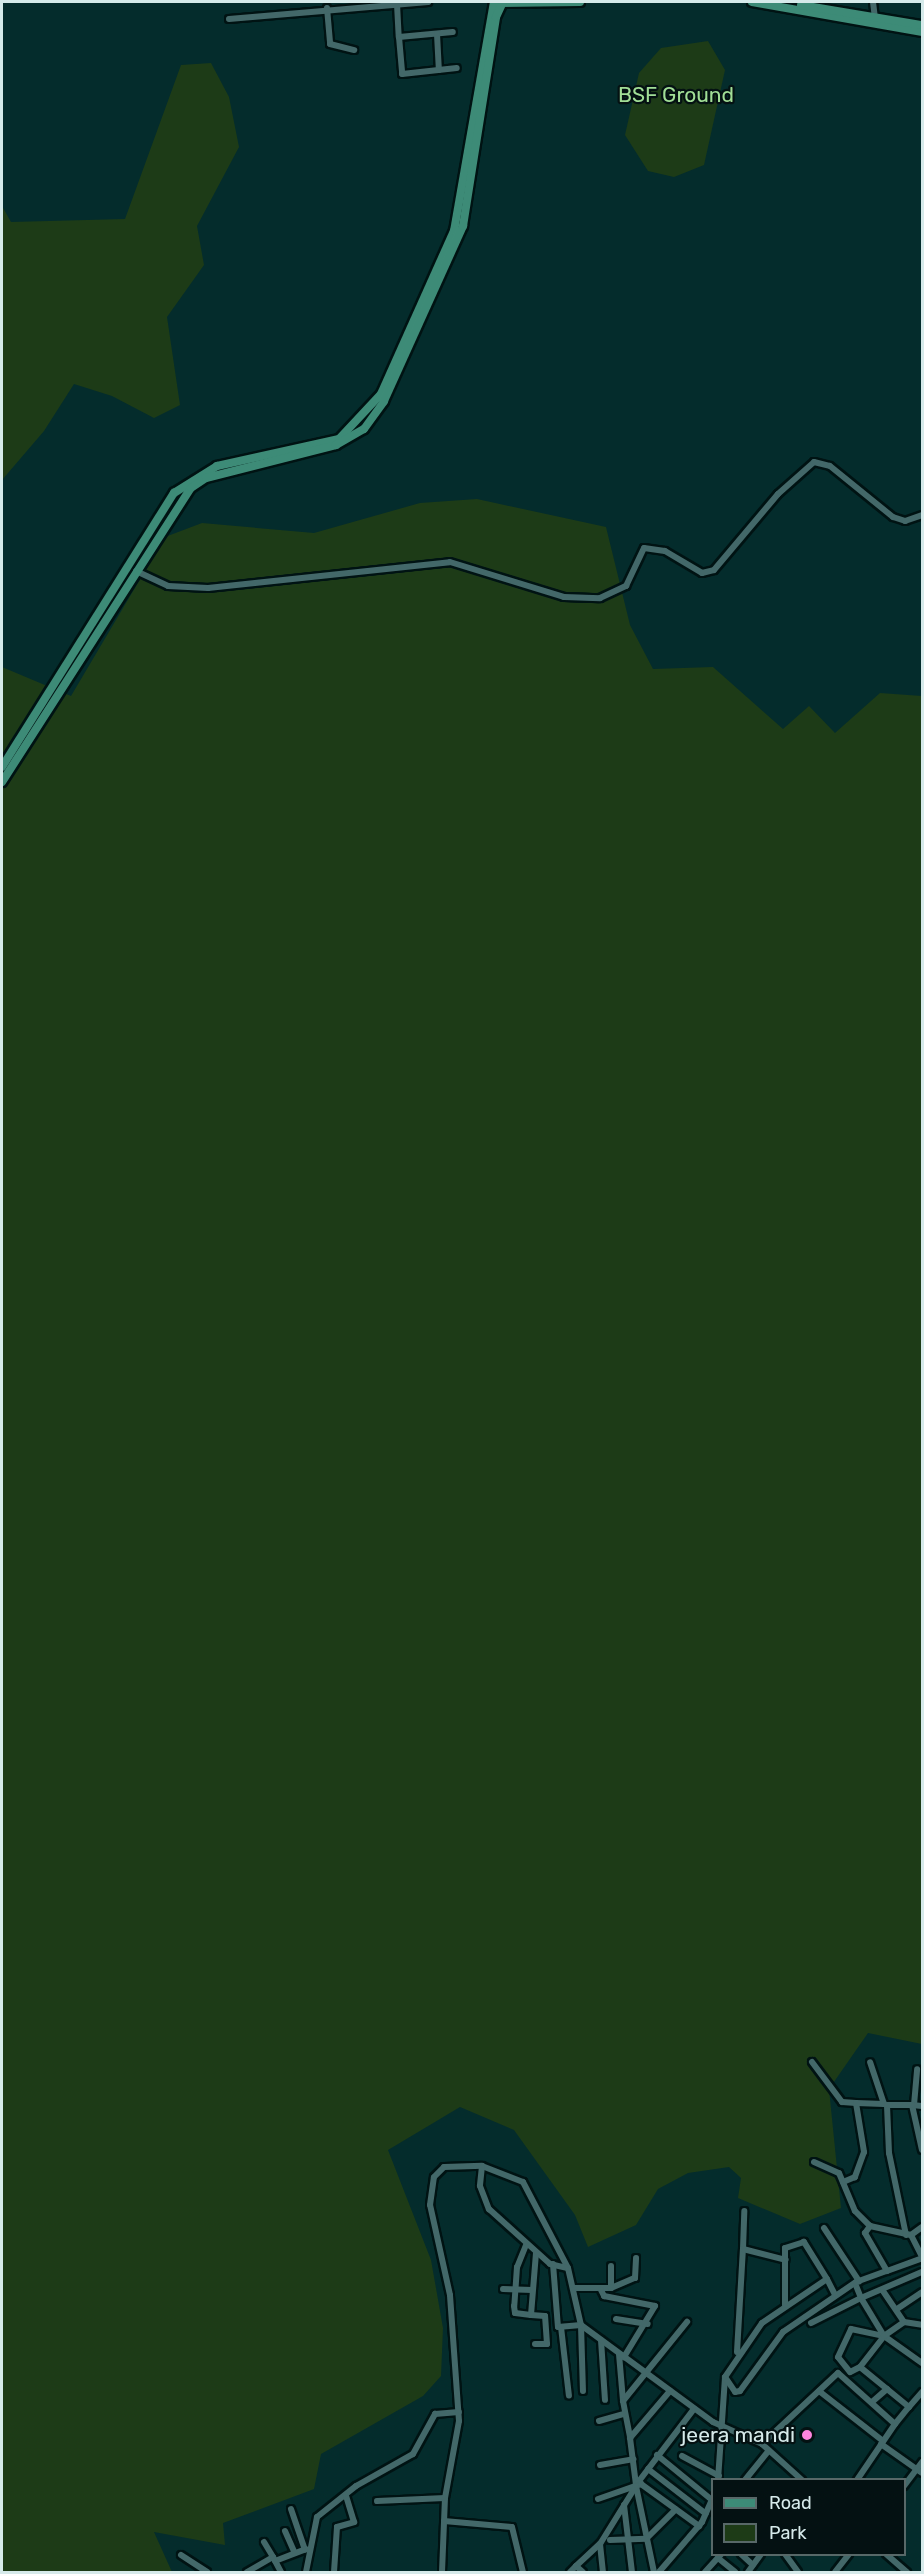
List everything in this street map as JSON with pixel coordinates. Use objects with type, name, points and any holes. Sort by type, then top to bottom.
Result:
[{"type":"main road","points":[[2,782],[176,504],[206,478],[336,445],[362,425],[381,394],[454,231],[492,2],[580,2]]},
{"type":"main road","points":[[2,767],[174,493],[217,466],[339,439],[362,425],[421,327],[463,226],[496,17],[503,2]]},
{"type":"main road","points":[[752,2],[922,32]]},
{"type":"main road","points":[[782,2],[922,25]]},
{"type":"street","points":[[229,19],[327,8],[342,4],[428,2]]},
{"type":"street","points":[[873,2],[875,18]]},
{"type":"street","points":[[397,4],[402,74],[457,68]]},
{"type":"street","points":[[327,8],[330,44],[354,50]]},
{"type":"street","points":[[399,37],[453,32]]},
{"type":"street","points":[[436,34],[440,70]]},
{"type":"street","points":[[136,571],[168,586],[214,588],[450,562],[564,597],[600,598],[626,586],[644,548],[665,551],[702,573],[714,570],[778,494],[814,462],[830,466],[893,517],[905,521],[922,515]]},
{"type":"street","points":[[812,2062],[842,2102],[922,2106]]},
{"type":"street","points":[[725,2377],[740,2391],[783,2332],[857,2282],[922,2258],[908,2235],[889,2153],[886,2104],[870,2062]]},
{"type":"street","points":[[917,2069],[913,2105],[922,2150]]},
{"type":"street","points":[[843,2182],[855,2177],[864,2152],[856,2103]]},
{"type":"street","points":[[814,2162],[832,2168],[843,2182],[855,2211],[870,2226],[908,2235],[922,2227]]},
{"type":"street","points":[[482,2166],[484,2201],[536,2253],[553,2264],[568,2268]]},
{"type":"street","points":[[442,2572],[445,2498],[459,2412],[450,2295],[430,2187],[444,2168],[482,2166],[523,2182],[568,2268],[581,2325],[583,2391]]},
{"type":"street","points":[[737,2353],[744,2211]]},
{"type":"street","points":[[870,2226],[865,2234],[887,2271]]},
{"type":"street","points":[[824,2228],[857,2282],[861,2298],[884,2336]]},
{"type":"street","points":[[785,2305],[786,2247],[804,2242],[835,2295]]},
{"type":"street","points":[[526,2245],[516,2289],[515,2313],[545,2316],[547,2344],[536,2344]]},
{"type":"street","points":[[743,2249],[786,2260]]},
{"type":"street","points":[[531,2314],[536,2253]]},
{"type":"street","points":[[574,2289],[601,2290],[632,2282],[636,2258]]},
{"type":"street","points":[[553,2264],[569,2396]]},
{"type":"street","points":[[611,2266],[611,2288]]},
{"type":"street","points":[[811,2323],[861,2298],[884,2291],[922,2272]]},
{"type":"street","points":[[682,2456],[719,2478],[725,2377],[737,2353],[748,2336],[785,2305],[827,2279]]},
{"type":"street","points":[[503,2289],[532,2290]]},
{"type":"street","points":[[601,2290],[604,2296],[652,2304],[656,2313],[621,2355],[623,2414],[630,2438],[636,2486],[654,2572]]},
{"type":"street","points":[[884,2291],[904,2322]]},
{"type":"street","points":[[897,2308],[922,2292]]},
{"type":"street","points":[[616,2319],[648,2324]]},
{"type":"street","points":[[622,2401],[647,2374],[687,2322]]},
{"type":"street","points":[[922,2325],[904,2322],[884,2336],[860,2367],[850,2372],[838,2357],[851,2329],[884,2336],[922,2363]]},
{"type":"street","points":[[546,2329],[581,2325],[721,2428],[762,2444],[793,2477]]},
{"type":"street","points":[[601,2340],[605,2400]]},
{"type":"street","points":[[860,2367],[909,2407]]},
{"type":"street","points":[[762,2444],[838,2373],[896,2424]]},
{"type":"street","points":[[872,2402],[887,2389]]},
{"type":"street","points":[[630,2438],[670,2391]]},
{"type":"street","points":[[819,2391],[919,2473]]},
{"type":"street","points":[[858,2478],[896,2424],[922,2392]]},
{"type":"street","points":[[570,2572],[600,2544],[657,2455],[694,2409]]},
{"type":"street","points":[[306,2572],[317,2517],[346,2495],[413,2454],[435,2414],[459,2412]]},
{"type":"street","points":[[599,2421],[623,2414]]},
{"type":"street","points":[[747,2478],[769,2450]]},
{"type":"street","points":[[657,2455],[711,2499]]},
{"type":"street","points":[[600,2465],[633,2459]]},
{"type":"street","points":[[906,2484],[919,2473],[922,2462]]},
{"type":"street","points":[[648,2469],[706,2514]]},
{"type":"street","points":[[598,2499],[636,2486],[676,2509],[699,2526]]},
{"type":"street","points":[[334,2572],[337,2528],[353,2525],[346,2495]]},
{"type":"street","points":[[377,2501],[445,2498]]},
{"type":"street","points":[[659,2572],[699,2526],[711,2502]]},
{"type":"street","points":[[624,2505],[630,2540],[632,2572]]},
{"type":"street","points":[[291,2509],[305,2550]]},
{"type":"street","points":[[610,2540],[646,2539],[676,2509]]},
{"type":"street","points":[[444,2521],[513,2527],[523,2572]]},
{"type":"street","points":[[285,2531],[295,2553]]},
{"type":"street","points":[[264,2542],[281,2572]]},
{"type":"street","points":[[600,2544],[603,2572]]},
{"type":"street","points":[[247,2572],[274,2559],[312,2548]]},
{"type":"street","points":[[181,2555],[207,2572]]},
{"type":"street","points":[[705,2572],[719,2556],[735,2572]]},
{"type":"street","points":[[743,2556],[753,2565]]},
{"type":"street","points":[[748,2572],[760,2556]]},
{"type":"street","points":[[789,2556],[798,2572]]},
{"type":"street","points":[[835,2572],[847,2556]]},
{"type":"street","points":[[888,2556],[907,2572]]},
{"type":"street","points":[[576,2566],[584,2572]]},
{"type":"green space","name":"BSF Ground","points":[[708,41],[725,70],[704,165],[674,177],[648,171],[625,135],[639,73],[661,48]]},
{"type":"green space","points":[[211,63],[229,97],[239,147],[197,226],[204,265],[167,317],[180,405],[154,418],[112,396],[74,384],[44,431],[2,480],[2,206],[11,222],[125,219],[181,65]]},
{"type":"green space","points":[[477,499],[606,527],[630,625],[653,669],[713,667],[783,729],[809,706],[835,733],[880,693],[922,696],[922,2044],[868,2033],[829,2089],[841,2208],[800,2224],[738,2198],[741,2178],[729,2167],[688,2173],[658,2189],[636,2225],[588,2247],[575,2215],[514,2130],[460,2107],[388,2150],[431,2260],[443,2328],[441,2376],[423,2396],[321,2454],[314,2489],[223,2523],[225,2545],[154,2532],[172,2572],[2,2572],[2,667],[71,696],[165,537],[202,523],[314,533],[420,503]]},
{"type":"place","name":"jeera mandi","points":[[807,2435]]}]
